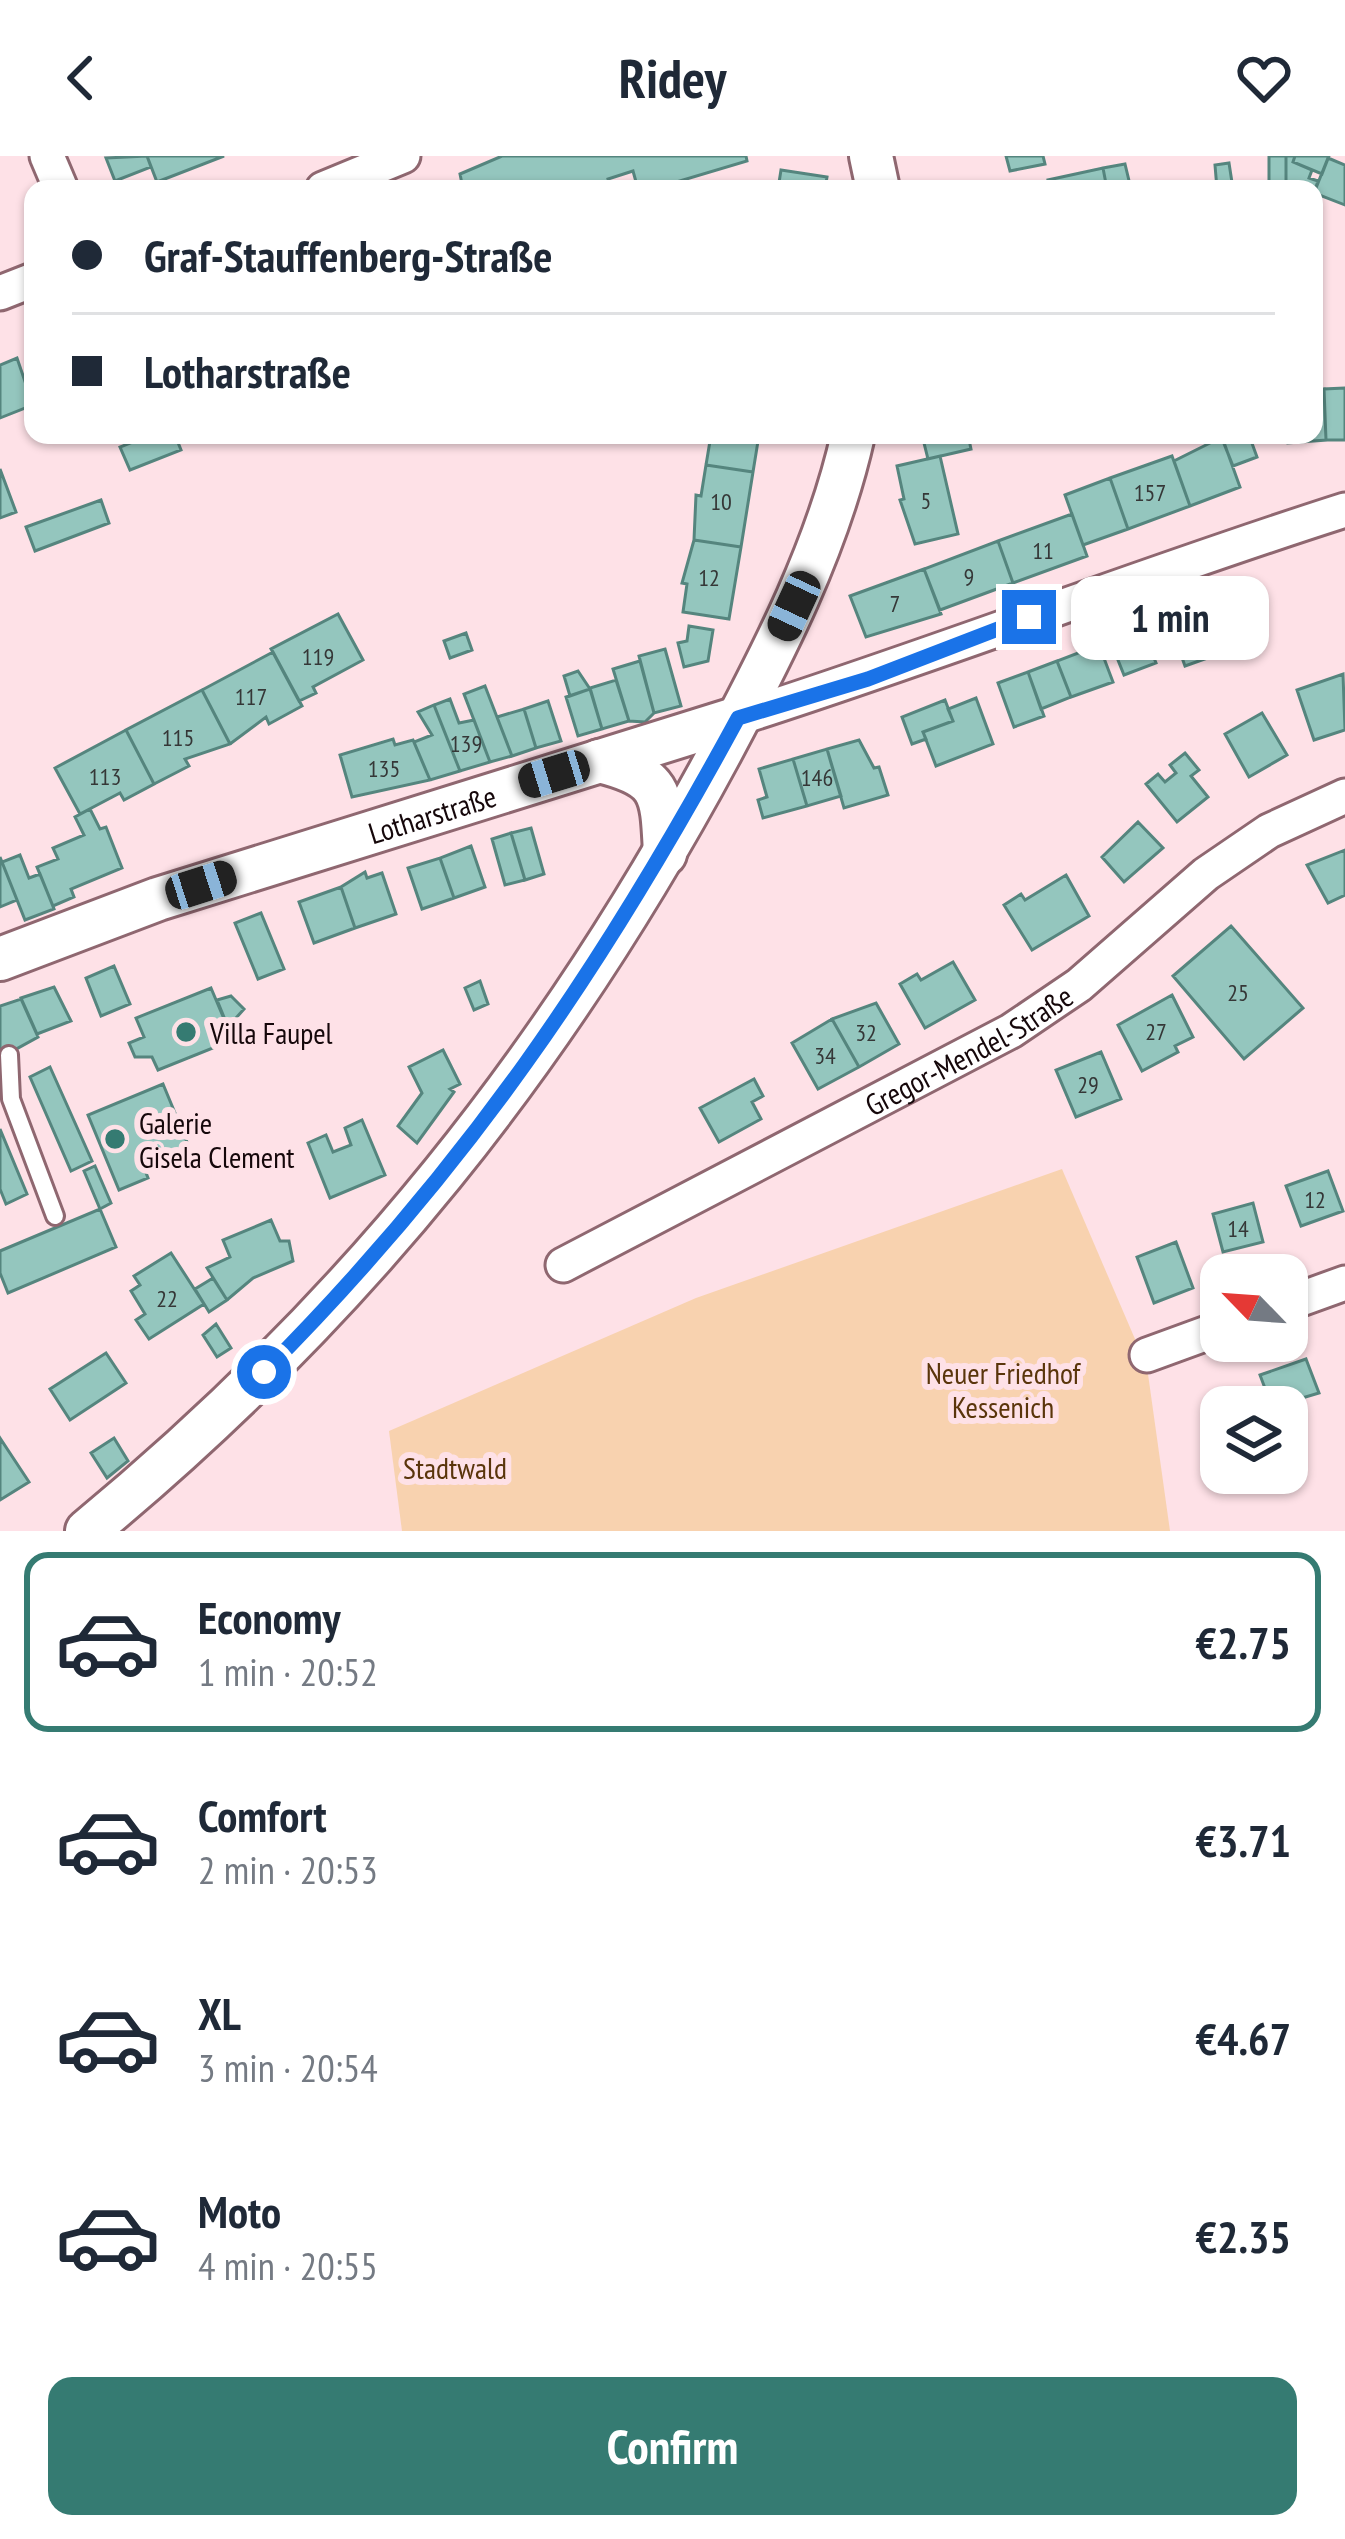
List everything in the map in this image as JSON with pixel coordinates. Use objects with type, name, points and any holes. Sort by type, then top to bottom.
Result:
[{"type":"street","points":[[345,180],[403,156]]},
{"type":"street","points":[[87,1531],[196,1440],[324,1312],[467,1149],[555,1028],[665,854],[738,718],[797,600],[851,444]]},
{"type":"street","name":"Lotharstraße","points":[[0,959],[179,892],[868,679],[1150,571],[1345,510]]},
{"type":"street","points":[[599,760],[651,781],[662,803],[665,854]]},
{"type":"street","name":"Gregor-Mendel-Straße","points":[[563,1264],[1011,1031],[1078,985],[1206,874],[1269,830],[1345,796]]},
{"type":"street","points":[[1308,1296],[1345,1283]]},
{"type":"street","points":[[1147,1355],[1200,1336]]},
{"type":"lane","points":[[9,1055],[11,1099],[55,1216]]},
{"type":"green space","name":"Neuer Friedhof Kessenich","points":[[1062,1169],[1147,1367],[1170,1531],[402,1531],[389,1431],[696,1298]]},
{"type":"building","points":[[147,156],[224,156],[162,180],[156,180]]},
{"type":"building","points":[[147,156],[151,167],[115,180],[106,158]]},
{"type":"building","points":[[502,156],[746,156],[747,161],[683,180],[636,180],[633,171],[608,180],[461,180],[460,174]]},
{"type":"building","points":[[1006,156],[1043,156],[1045,164],[1010,171]]},
{"type":"building","points":[[1269,156],[1286,156],[1286,180],[1269,180]]},
{"type":"building","points":[[1286,156],[1295,156],[1293,162],[1312,170],[1309,178],[1315,180],[1286,180]]},
{"type":"building","points":[[1295,156],[1329,156],[1322,174],[1293,162]]},
{"type":"building","points":[[1328,158],[1345,165],[1345,205],[1323,196],[1323,180],[1319,180]]},
{"type":"building","points":[[1229,163],[1232,180],[1216,180],[1215,165]]},
{"type":"building","points":[[1125,164],[1129,180],[1105,180],[1103,168]]},
{"type":"building","points":[[1103,168],[1105,180],[1048,180]]},
{"type":"building","points":[[781,170],[827,177],[826,180],[779,180]]},
{"type":"building","points":[[17,358],[24,379],[24,409],[0,418],[0,365]]},
{"type":"building","points":[[1345,388],[1345,440],[1326,440],[1324,389]]},
{"type":"building","points":[[1323,389],[1326,440],[1323,440]]},
{"type":"building","points":[[179,444],[181,450],[130,470],[120,447]]},
{"type":"building","points":[[710,444],[758,444],[753,472],[706,465]]},
{"type":"building","points":[[924,444],[970,444],[971,449],[928,459]]},
{"type":"building","points":[[1208,444],[1225,444],[1240,487],[1190,506],[1174,461]]},
{"type":"building","points":[[1224,444],[1252,444],[1257,457],[1233,466]]},
{"type":"building","points":[[940,456],[958,534],[915,544],[900,500],[904,499],[897,466]]},
{"type":"building","points":[[1172,456],[1190,506],[1128,529],[1110,478]]},
{"type":"building","points":[[706,465],[753,472],[741,547],[694,540],[696,495],[701,496]]},
{"type":"building","points":[[0,469],[16,512],[0,518]]},
{"type":"building","points":[[1110,478],[1128,529],[1083,545],[1065,495]]},
{"type":"building","points":[[101,500],[109,523],[35,551],[26,527]]},
{"type":"building","points":[[1072,514],[1087,556],[1013,583],[998,541]]},
{"type":"building","points":[[694,540],[741,547],[729,619],[683,612],[687,584],[682,583]]},
{"type":"building","points":[[998,541],[1013,583],[940,610],[924,569]]},
{"type":"building","points":[[924,569],[941,614],[866,637],[850,596]]},
{"type":"building","points":[[1239,596],[1255,641],[1185,666],[1169,621]]},
{"type":"building","points":[[338,614],[363,660],[313,687],[316,693],[299,701],[271,649]]},
{"type":"building","points":[[689,626],[713,630],[708,661],[684,667],[678,643],[687,641]]},
{"type":"building","points":[[466,633],[472,650],[450,658],[444,641]]},
{"type":"building","points":[[1144,633],[1156,663],[1124,675],[1112,645]]},
{"type":"building","points":[[1099,645],[1113,682],[1071,697],[1057,661]]},
{"type":"building","points":[[665,649],[681,706],[654,713],[639,656]]},
{"type":"building","points":[[273,652],[302,706],[269,724],[266,717],[230,744],[202,690]]},
{"type":"building","points":[[640,661],[654,713],[645,722],[629,721],[613,669]]},
{"type":"building","points":[[1057,661],[1071,697],[1041,709],[1028,672]]},
{"type":"building","points":[[578,671],[590,689],[570,696],[564,676]]},
{"type":"building","points":[[1028,672],[1044,716],[1014,727],[998,683]]},
{"type":"building","points":[[1343,674],[1345,730],[1314,740],[1297,690]]},
{"type":"building","points":[[616,680],[629,721],[602,729],[590,688]]},
{"type":"building","points":[[485,686],[512,756],[490,762],[464,694]]},
{"type":"building","points":[[590,689],[602,729],[578,736],[566,697]]},
{"type":"building","points":[[202,690],[230,744],[185,759],[189,766],[154,784],[126,730]]},
{"type":"building","points":[[976,698],[993,744],[936,766],[923,732],[953,721],[948,709]]},
{"type":"building","points":[[450,699],[459,723],[474,720],[490,762],[460,771],[434,705]]},
{"type":"building","points":[[945,700],[953,721],[923,732],[926,739],[912,744],[902,717]]},
{"type":"building","points":[[548,701],[561,741],[536,748],[524,709]]},
{"type":"building","points":[[434,705],[460,771],[430,780],[414,742],[432,735],[418,712]]},
{"type":"building","points":[[524,709],[536,748],[512,756],[497,717]]},
{"type":"building","points":[[1262,713],[1287,755],[1249,777],[1225,734]]},
{"type":"building","points":[[126,730],[154,784],[124,800],[120,793],[80,814],[55,768]]},
{"type":"building","points":[[393,739],[395,745],[413,740],[430,780],[352,797],[340,755]]},
{"type":"building","points":[[859,740],[874,768],[879,767],[888,795],[844,808],[827,749]]},
{"type":"building","points":[[827,749],[841,796],[807,806],[793,759]]},
{"type":"building","points":[[1185,753],[1199,770],[1191,776],[1208,797],[1177,822],[1146,784],[1158,774],[1165,782],[1176,773],[1170,765]]},
{"type":"building","points":[[793,759],[807,806],[763,818],[758,800],[767,797],[759,769]]},
{"type":"building","points":[[90,809],[100,829],[106,827],[122,868],[71,889],[74,897],[53,906],[37,867],[58,859],[53,848],[84,835],[75,817]]},
{"type":"building","points":[[1138,822],[1163,848],[1124,882],[1102,857]]},
{"type":"building","points":[[531,828],[544,874],[525,880],[511,833]]},
{"type":"building","points":[[511,833],[525,880],[505,885],[492,839]]},
{"type":"building","points":[[471,846],[485,887],[454,898],[440,858]]},
{"type":"building","points":[[1345,850],[1345,895],[1328,903],[1307,865]]},
{"type":"building","points":[[20,855],[29,878],[40,874],[54,909],[25,920],[2,862]]},
{"type":"building","points":[[0,857],[17,900],[0,907]]},
{"type":"building","points":[[440,858],[454,898],[422,909],[408,868]]},
{"type":"building","points":[[365,872],[367,878],[382,873],[396,914],[355,928],[341,887]]},
{"type":"building","points":[[1066,875],[1089,916],[1032,950],[1004,905],[1021,894],[1025,900]]},
{"type":"building","points":[[341,887],[355,928],[314,943],[299,902]]},
{"type":"building","points":[[261,913],[284,969],[258,979],[235,923]]},
{"type":"building","points":[[1231,926],[1303,1008],[1244,1059],[1173,976]]},
{"type":"building","points":[[953,962],[975,1000],[925,1028],[900,984],[917,974],[921,980]]},
{"type":"building","points":[[114,966],[130,1004],[101,1016],[86,978]]},
{"type":"building","points":[[480,981],[488,1004],[474,1010],[465,988]]},
{"type":"building","points":[[54,987],[71,1021],[37,1034],[21,998]]},
{"type":"building","name":"Villa Faupel","points":[[211,988],[233,1040],[158,1070],[152,1057],[135,1057],[129,1043],[144,1037],[136,1018]]},
{"type":"building","points":[[1172,995],[1193,1037],[1175,1046],[1178,1052],[1142,1071],[1118,1025]]},
{"type":"building","points":[[231,996],[244,1009],[228,1027],[217,1000]]},
{"type":"building","points":[[21,999],[38,1037],[0,1058],[0,1006]]},
{"type":"building","points":[[876,1003],[899,1044],[859,1067],[832,1019]]},
{"type":"building","points":[[832,1019],[859,1067],[818,1089],[792,1043]]},
{"type":"building","points":[[443,1050],[460,1084],[450,1089],[454,1092],[417,1143],[398,1126],[422,1093],[409,1067]]},
{"type":"building","points":[[1101,1052],[1121,1099],[1076,1117],[1056,1070]]},
{"type":"building","points":[[50,1067],[92,1161],[71,1171],[30,1077]]},
{"type":"building","points":[[754,1079],[763,1096],[752,1102],[761,1119],[719,1142],[700,1108]]},
{"type":"building","points":[[163,1084],[194,1159],[165,1171],[157,1153],[141,1160],[148,1178],[119,1190],[88,1115]]},
{"type":"building","points":[[362,1120],[385,1175],[330,1198],[308,1143],[326,1135],[333,1152],[351,1145],[345,1128]]},
{"type":"building","points":[[0,1129],[27,1194],[6,1204],[0,1189]]},
{"type":"building","points":[[95,1166],[111,1203],[100,1209],[84,1171]]},
{"type":"building","points":[[1328,1171],[1343,1211],[1301,1226],[1286,1186]]},
{"type":"building","points":[[1253,1203],[1263,1242],[1223,1252],[1213,1214]]},
{"type":"building","points":[[100,1209],[116,1247],[8,1293],[0,1273],[0,1251]]},
{"type":"building","points":[[271,1220],[280,1241],[289,1241],[293,1261],[253,1278],[227,1300],[207,1268],[230,1257],[223,1240]]},
{"type":"building","points":[[1176,1242],[1193,1288],[1154,1303],[1137,1257]]},
{"type":"building","points":[[171,1253],[204,1304],[149,1339],[136,1320],[145,1314],[131,1291],[140,1285],[134,1276]]},
{"type":"building","points":[[213,1278],[227,1300],[209,1312],[195,1289]]},
{"type":"building","points":[[216,1324],[231,1348],[217,1357],[203,1335]]},
{"type":"building","points":[[106,1353],[126,1383],[70,1420],[50,1389]]},
{"type":"building","points":[[1307,1362],[1319,1393],[1308,1396],[1308,1386],[1264,1386],[1260,1375]]},
{"type":"building","points":[[0,1438],[29,1482],[0,1500]]},
{"type":"building","points":[[114,1438],[128,1461],[107,1478],[91,1453]]},
{"type":"place","name":"Villa Faupel","points":[[186,1032]]},
{"type":"place","name":"Galerie Gisela Clement","points":[[115,1139]]},
{"type":"route","points":[[264,1372],[339,1297],[467,1149],[542,1047],[665,854],[738,718],[868,679],[1029,617]]},
{"type":"park label","name":"Stadtwald","points":[[455,1467]]}]
